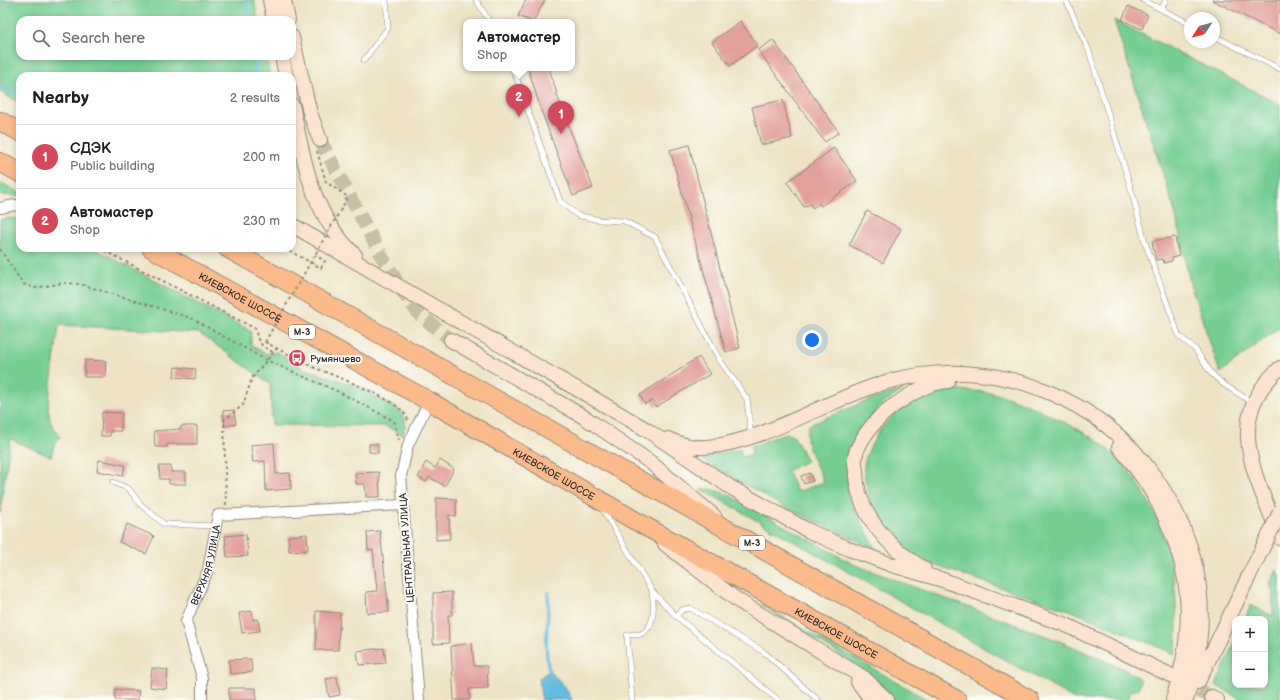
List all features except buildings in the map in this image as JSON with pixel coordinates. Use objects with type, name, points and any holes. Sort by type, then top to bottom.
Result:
[{"type":"highway","points":[[0,121],[16,130]]},
{"type":"highway","points":[[0,162],[16,171]]},
{"type":"highway","name":"КИЕВСКОЕ ШОССЕ","points":[[158,252],[429,401],[634,520],[957,700]]},
{"type":"highway","name":"М-3","points":[[234,252],[1030,700]]},
{"type":"main road","points":[[261,0],[264,16]]},
{"type":"main road","points":[[270,0],[273,16]]},
{"type":"main road","points":[[284,0],[287,16]]},
{"type":"main road","points":[[296,55],[310,113],[320,140]]},
{"type":"main road","points":[[273,60],[275,72]]},
{"type":"main road","points":[[283,60],[285,72]]},
{"type":"main road","points":[[296,122],[307,170],[318,206],[336,235],[370,269]]},
{"type":"main road","points":[[296,227],[647,430],[730,487],[807,530],[878,560],[943,580],[1066,625],[1170,675]]},
{"type":"main road","points":[[451,340],[584,417],[650,462],[736,534]]},
{"type":"main road","points":[[1280,368],[1264,383],[1253,403],[1247,434],[1249,451],[1254,470],[1280,538]]},
{"type":"main road","points":[[647,430],[673,441],[693,447],[720,444],[751,436],[872,387],[909,377],[941,374],[973,373],[1014,380],[1049,392],[1083,409],[1120,436],[1141,459],[1174,506],[1189,543],[1198,579],[1200,632],[1196,662],[1186,700]]},
{"type":"main road","points":[[943,580],[909,560],[891,546],[879,532],[864,507],[856,480],[855,454],[867,433],[888,410],[914,392],[935,382],[977,380],[1021,390],[1062,408],[1094,427],[1120,448],[1144,479],[1169,524],[1184,577],[1187,620],[1184,656],[1174,700]]},
{"type":"main road","points":[[1189,700],[1280,512]]},
{"type":"main road","points":[[634,520],[737,600],[864,678],[887,700]]},
{"type":"main road","points":[[828,655],[858,683],[872,700]]},
{"type":"street","points":[[0,208],[16,205]]},
{"type":"street","points":[[150,252],[174,261]]},
{"type":"street","name":"ЦЕНТРАЛЬНАЯ УЛИЦА","points":[[419,700],[402,505],[401,476],[408,445],[429,401]]},
{"type":"street","name":"ВЕРХНЯЯ УЛИЦА","points":[[202,700],[202,678],[186,621],[208,570],[218,515],[402,505]]},
{"type":"lane","points":[[364,60],[388,28],[386,0]]},
{"type":"lane","points":[[476,0],[488,19]]},
{"type":"lane","points":[[1066,0],[1089,51],[1131,189],[1145,242],[1179,336],[1194,349],[1211,373],[1223,384],[1253,403]]},
{"type":"lane","points":[[1143,0],[1184,21]]},
{"type":"lane","points":[[1161,9],[1166,0]]},
{"type":"lane","points":[[1220,39],[1280,69]]},
{"type":"lane","points":[[514,71],[560,200],[577,215],[598,220],[624,221],[655,237],[719,359],[746,399],[751,436]]},
{"type":"lane","points":[[114,482],[129,489],[140,504],[164,524],[216,526]]},
{"type":"lane","points":[[595,497],[652,591],[676,616],[778,700]]},
{"type":"lane","points":[[632,700],[627,635],[640,634],[646,629],[655,607],[652,591]]},
{"type":"lane","points":[[676,616],[682,610],[690,608],[704,616],[764,652],[818,700]]},
{"type":"path","points":[[348,197],[265,342],[312,366],[357,384],[399,408],[404,413]]},
{"type":"path","points":[[0,249],[23,284],[35,288],[64,283],[80,284],[191,318],[266,360],[339,392],[394,421],[399,441],[408,445]]},
{"type":"path","points":[[107,252],[256,329],[256,338],[264,348],[273,352]]},
{"type":"path","points":[[291,252],[321,268],[325,261],[315,255]]},
{"type":"path","points":[[226,514],[224,420],[242,405],[252,378],[277,348]]},
{"type":"green space","points":[[0,0],[254,0],[257,16],[16,16],[16,60],[267,60],[269,72],[16,72],[16,101],[0,92]]},
{"type":"green space","points":[[1114,20],[1280,104],[1280,327],[1220,373],[1190,283],[1175,212]]},
{"type":"green space","points":[[0,182],[16,191],[16,196],[0,195]]},
{"type":"green space","points":[[8,218],[16,219],[16,252],[101,252],[251,331],[251,345],[266,354],[277,352],[305,369],[357,386],[399,410],[405,418],[403,435],[385,426],[272,425],[270,384],[199,333],[59,325],[48,407],[50,421],[60,438],[55,442],[51,457],[10,439],[0,513],[0,220]]},
{"type":"green space","points":[[904,389],[884,403],[862,426],[848,450],[848,497],[876,549],[788,509],[697,457],[740,449],[742,457],[752,454],[751,446],[787,433],[794,437],[807,461],[787,471],[797,492],[824,482],[808,446],[807,432],[809,425],[869,400]]},
{"type":"green space","points":[[959,390],[992,393],[1024,404],[1056,418],[1077,428],[1096,440],[1113,453],[1127,469],[1140,487],[1151,507],[1160,527],[1167,549],[1172,570],[1176,599],[1177,631],[1175,654],[1072,611],[918,560],[890,534],[874,510],[866,486],[864,466],[869,450],[875,438],[889,419],[915,398],[937,391]]},
{"type":"green space","points":[[701,489],[711,489],[727,494],[855,565],[1062,642],[1124,669],[1141,680],[1138,689],[1131,691],[1128,700],[1076,700]]},
{"type":"green space","points":[[1277,570],[1280,576],[1280,700],[1242,700],[1216,685],[1232,649],[1232,688],[1268,688],[1268,616],[1246,616],[1251,605],[1273,616],[1273,594],[1270,583]]},
{"type":"green space","points":[[760,604],[928,700],[897,700],[861,668]]},
{"type":"water","points":[[549,671],[564,685],[572,700],[542,700],[538,679]]},
{"type":"waterway","points":[[246,0],[249,16]]},
{"type":"waterway","points":[[254,60],[255,72]]},
{"type":"waterway","points":[[0,85],[16,94]]},
{"type":"waterway","points":[[548,592],[546,643],[550,674]]},
{"type":"tunnel","points":[[320,140],[382,257],[405,295],[420,315],[451,340]]},
{"type":"tunnel","points":[[1180,681],[1212,697]]},
{"type":"place","name":"Автомастер","points":[[519,117]]},
{"type":"place","name":"СДЭК","points":[[561,134]]},
{"type":"place","name":"Румянцево","points":[[297,358]]}]
